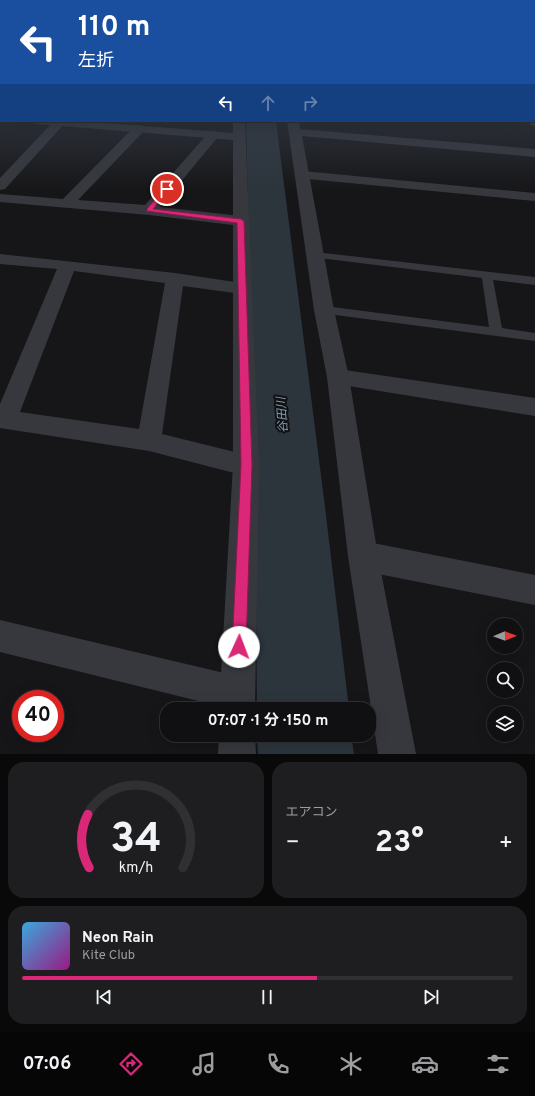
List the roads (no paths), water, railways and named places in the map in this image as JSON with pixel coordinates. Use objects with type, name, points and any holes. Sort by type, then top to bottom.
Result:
[{"type":"street","points":[[0,636],[237,701],[246,465],[239,129],[213,135],[48,122]]},
{"type":"street","points":[[0,186],[59,123]]},
{"type":"street","points":[[397,754],[363,556],[338,377],[324,310],[294,127],[535,153]]},
{"type":"street","points":[[66,204],[139,129]]},
{"type":"street","points":[[149,210],[213,135]]},
{"type":"street","points":[[303,175],[535,197]]},
{"type":"street","points":[[0,198],[149,210],[241,221]]},
{"type":"street","points":[[0,259],[68,265],[242,288]]},
{"type":"street","points":[[68,265],[3,419],[148,441],[246,465]]},
{"type":"street","points":[[148,441],[175,278]]},
{"type":"street","points":[[338,377],[535,407]]},
{"type":"street","points":[[363,556],[535,590]]},
{"type":"street","points":[[237,742],[237,754]]},
{"type":"lane","points":[[315,255],[535,281]]},
{"type":"lane","points":[[487,275],[496,332]]},
{"type":"lane","points":[[324,310],[496,332],[535,339]]},
{"type":"waterway","name":"谷田川","points":[[261,122],[290,507],[303,702]]},
{"type":"waterway","name":"谷田川","points":[[305,742],[306,754]]}]
